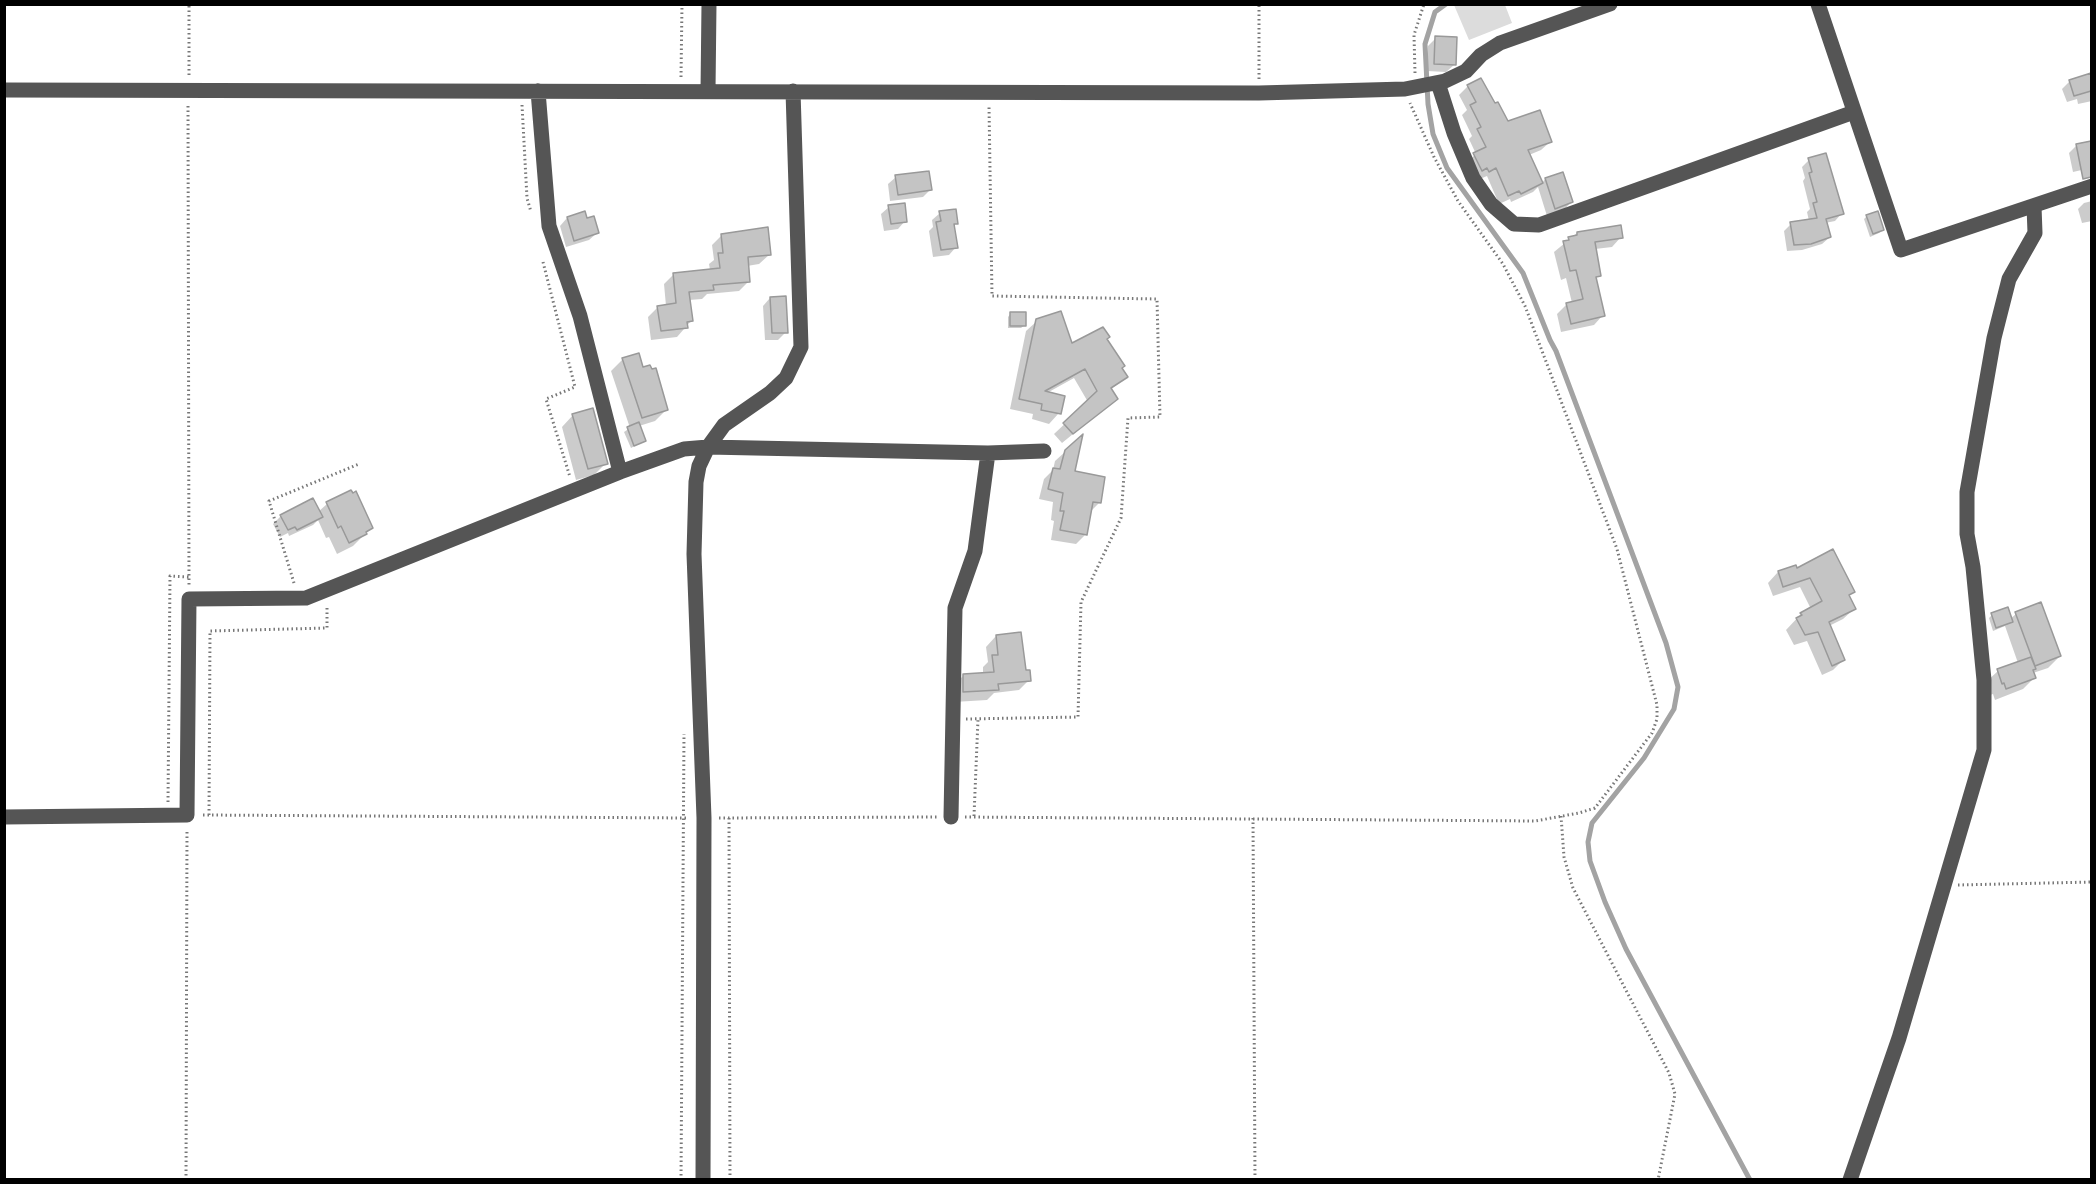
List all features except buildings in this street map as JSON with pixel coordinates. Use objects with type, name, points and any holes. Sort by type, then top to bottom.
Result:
[{"type":"street","points":[[708,4],[708,91]]},
{"type":"street","points":[[4,90],[1259,93],[1410,88],[1445,81],[1466,71],[1482,55],[1500,43],[1610,4]]},
{"type":"street","points":[[1818,4],[1901,250],[2091,186]]},
{"type":"street","points":[[1438,83],[1454,133],[1473,178],[1491,204],[1514,224],[1539,225],[1854,112]]},
{"type":"street","points":[[538,91],[549,226],[580,316],[620,472]]},
{"type":"street","points":[[703,1179],[704,818],[694,554],[696,482],[699,466],[708,447],[724,424],[770,393],[786,378],[801,347],[793,91]]},
{"type":"street","points":[[1850,1179],[1899,1038],[1984,750],[1984,680],[1973,567],[1967,534],[1967,492],[1994,338],[2009,279],[2035,233],[2034,206]]},
{"type":"street","points":[[4,817],[187,815],[189,599],[306,597],[620,472],[684,449],[708,447],[988,453],[1044,451]]},
{"type":"street","points":[[951,817],[956,608],[975,552],[988,453]]},
{"type":"path","points":[[189,4],[189,599]]},
{"type":"path","points":[[681,91],[682,4]]},
{"type":"path","points":[[1259,4],[1259,93]]},
{"type":"path","points":[[186,1179],[187,815],[1536,821],[1595,808],[1652,733],[1657,719],[1657,705],[1617,549],[1525,306],[1503,264],[1458,201],[1424,136],[1410,88],[1414,36],[1424,4]]},
{"type":"path","points":[[521,91],[527,198],[533,220]]},
{"type":"path","points":[[953,719],[1078,717],[1081,602],[1121,518],[1128,418],[1160,417],[1157,299],[992,296],[988,92]]},
{"type":"path","points":[[541,254],[575,387],[546,399],[574,491]]},
{"type":"path","points":[[298,598],[268,501],[359,464]]},
{"type":"path","points":[[168,815],[170,576],[189,577]]},
{"type":"path","points":[[209,815],[210,631],[327,628],[327,588]]},
{"type":"path","points":[[974,817],[978,719]]},
{"type":"path","points":[[681,1179],[684,723]]},
{"type":"path","points":[[1561,816],[1564,856],[1573,888],[1669,1073],[1675,1094],[1658,1179]]},
{"type":"path","points":[[729,818],[729,1179]]},
{"type":"path","points":[[1253,818],[1255,1179]]},
{"type":"path","points":[[1944,886],[2091,882]]},
{"type":"shaded area","points":[[1454,5],[1505,5],[1512,23],[1469,40]]},
{"type":"waterway","points":[[1446,4],[1435,12],[1425,44],[1428,104],[1433,134],[1447,168],[1523,273],[1556,351],[1666,643],[1678,687],[1674,709],[1644,758],[1592,823],[1588,842],[1590,861],[1626,949],[1750,1180]]}]
